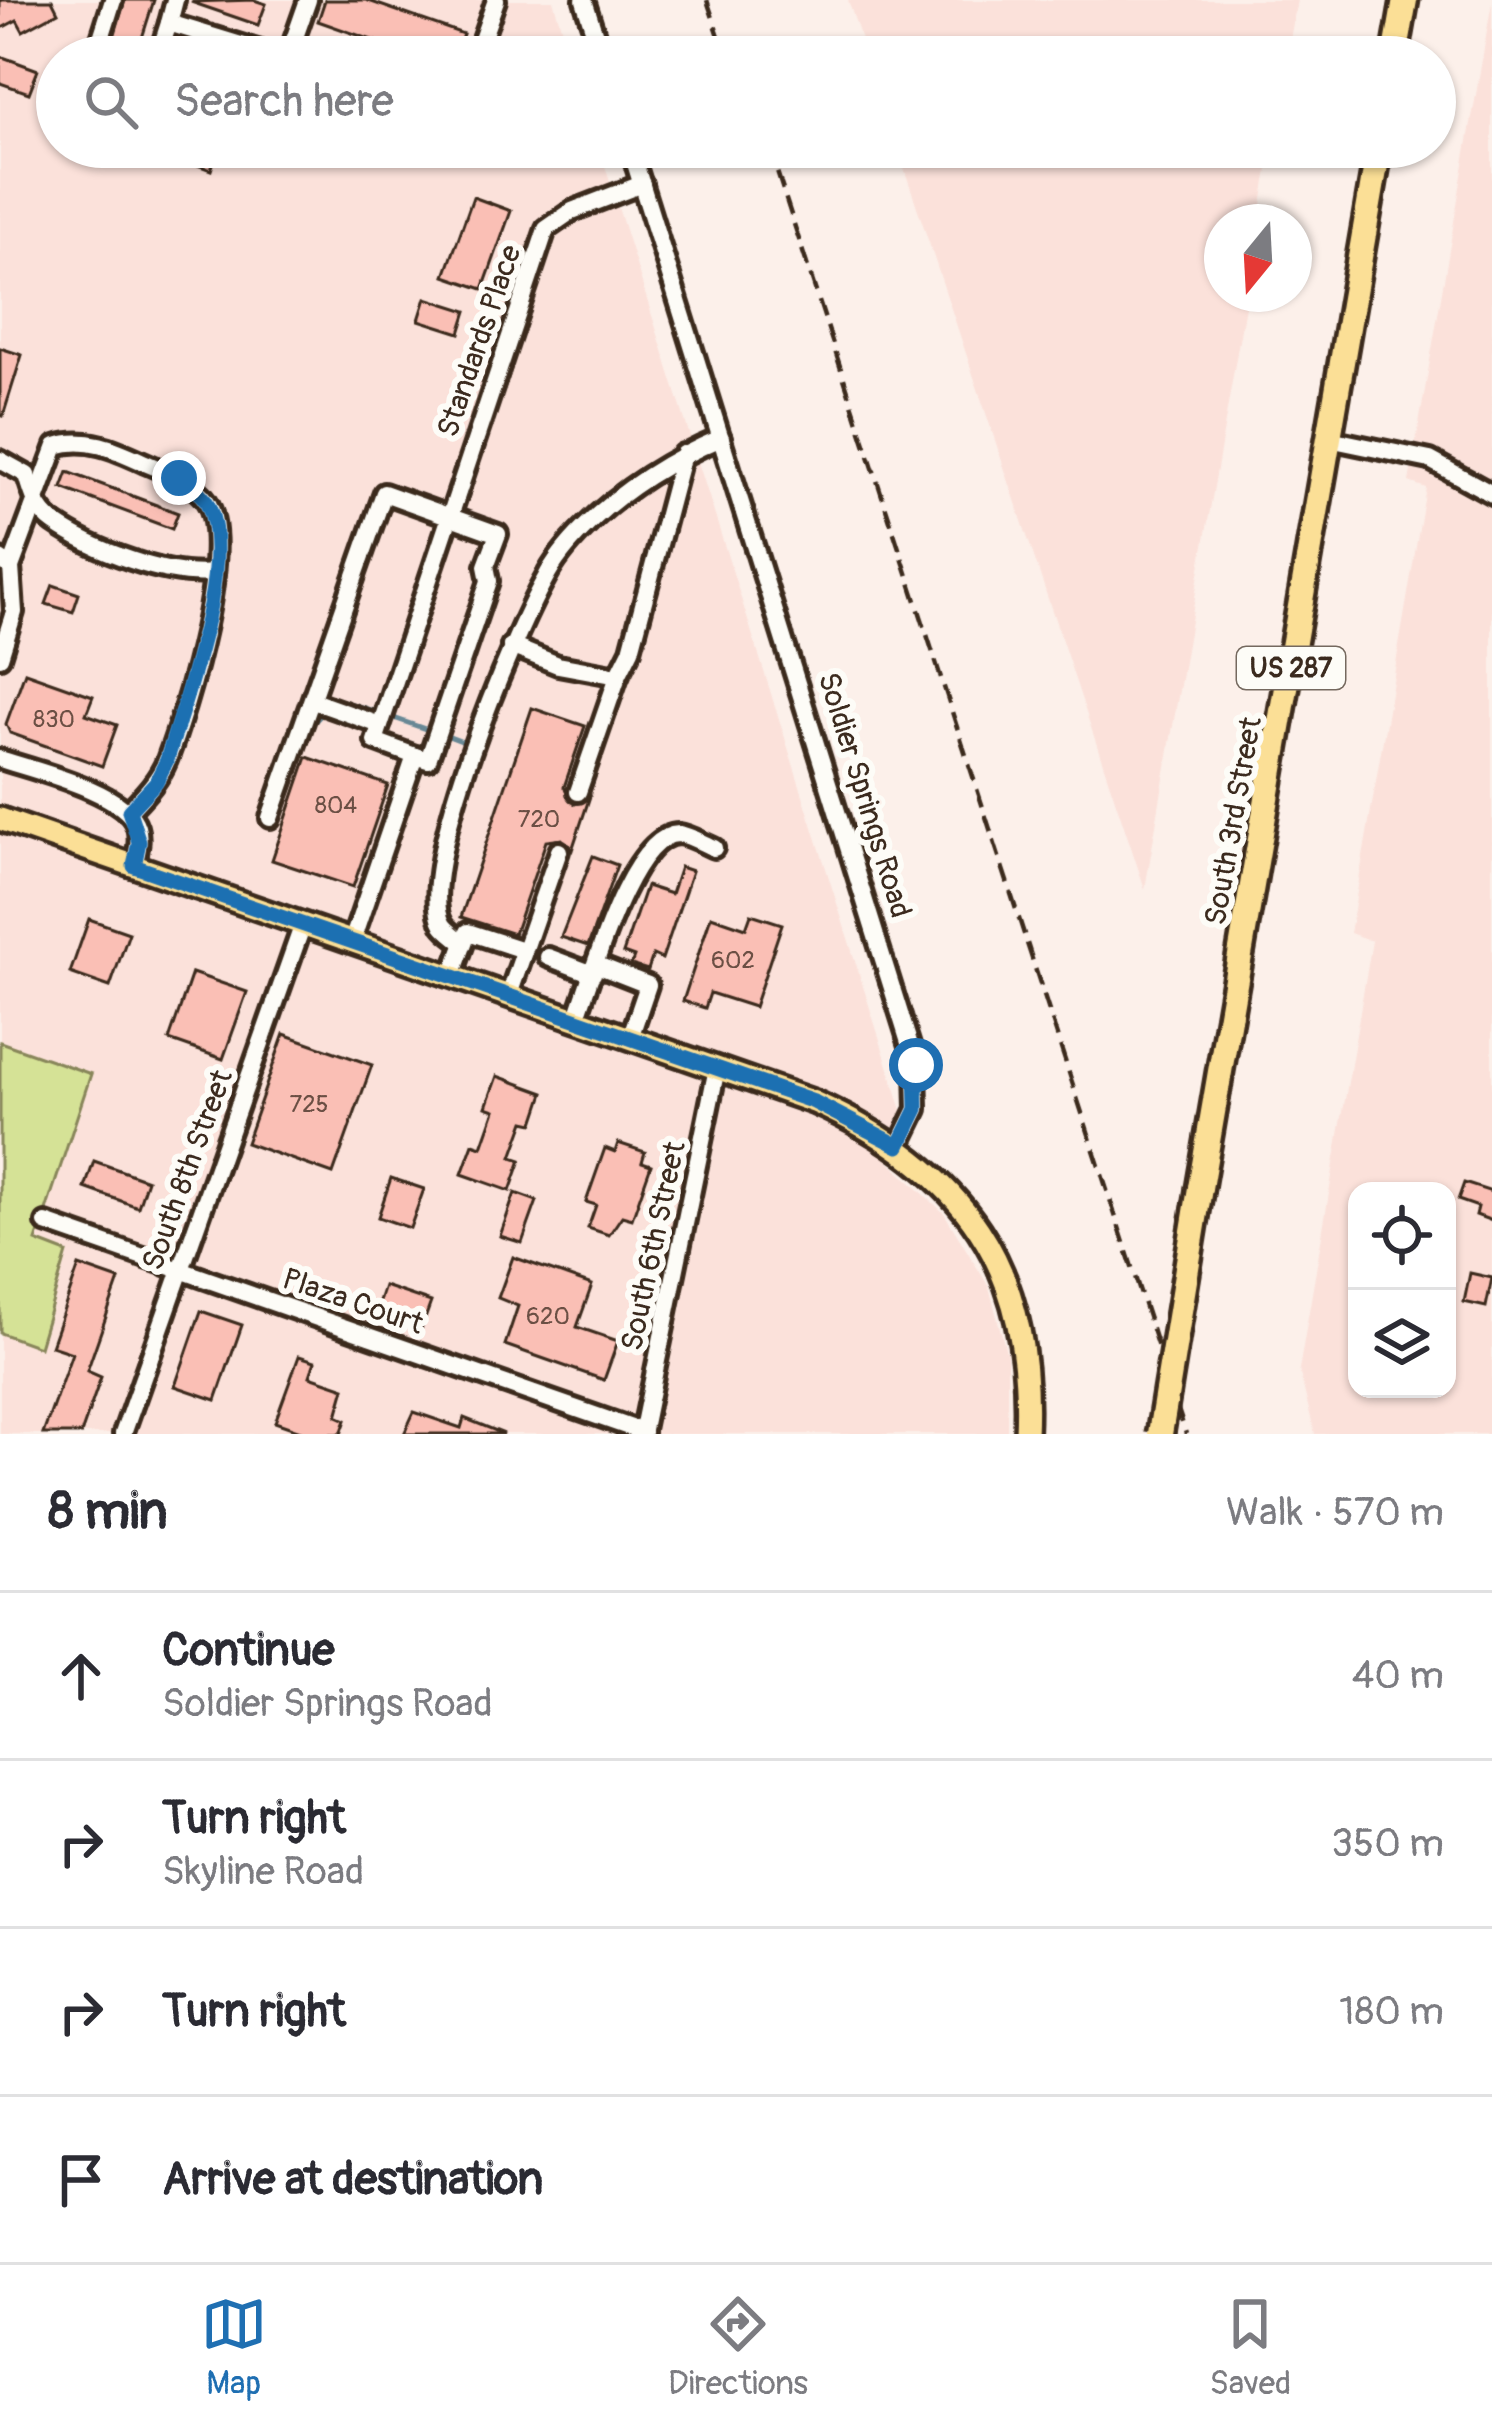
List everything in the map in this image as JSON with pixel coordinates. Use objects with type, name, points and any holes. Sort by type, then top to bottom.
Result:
[{"type":"highway","points":[[1399,36],[1405,0]]},
{"type":"highway","name":"South 3rd Street","points":[[1160,1434],[1375,168]]},
{"type":"main road","points":[[0,819],[814,1102],[899,1146],[954,1195],[1005,1276],[1027,1357],[1025,1434]]},
{"type":"street","points":[[102,36],[113,0]]},
{"type":"street","points":[[165,36],[175,0]]},
{"type":"street","points":[[293,36],[308,0]]},
{"type":"street","points":[[483,36],[496,0]]},
{"type":"street","points":[[584,0],[595,36]]},
{"type":"street","points":[[169,23],[213,36]]},
{"type":"street","name":"Soldier Springs Road","points":[[637,168],[916,1065],[917,1109],[899,1146]]},
{"type":"street","name":"Standards Place","points":[[380,725],[546,229],[572,211],[642,184]]},
{"type":"street","points":[[464,943],[442,924],[445,831],[511,646],[547,574],[586,526],[683,454],[721,438]]},
{"type":"street","points":[[1329,439],[1430,460],[1492,494]]},
{"type":"street","points":[[0,657],[14,612],[6,563],[56,446],[75,440],[115,449],[179,478],[206,499],[215,525],[213,573],[167,760],[156,782],[129,811]]},
{"type":"street","points":[[578,792],[631,650],[683,454]]},
{"type":"street","points":[[0,460],[27,475],[33,499],[51,522],[181,576],[213,573]]},
{"type":"street","points":[[270,818],[384,493],[450,509],[497,534],[486,566],[489,581],[428,760],[375,741],[380,725],[314,701]]},
{"type":"street","points":[[511,646],[558,665],[618,676]]},
{"type":"street","points":[[352,941],[416,756]]},
{"type":"street","points":[[0,758],[108,797],[129,811],[139,842],[134,866]]},
{"type":"street","points":[[576,1019],[631,874],[645,853],[659,840],[679,834],[714,848]]},
{"type":"street","points":[[509,995],[559,851]]},
{"type":"street","name":"South 8th Street","points":[[123,1434],[303,924]]},
{"type":"street","points":[[452,976],[467,932],[523,950]]},
{"type":"street","points":[[548,957],[648,985],[630,1037]]},
{"type":"street","name":"South 6th Street","points":[[642,1433],[717,1068]]},
{"type":"street","name":"Plaza Court","points":[[46,1222],[642,1433]]},
{"type":"shaded area","points":[[0,0],[553,0],[564,36],[36,36],[36,168],[606,168],[902,1110],[887,1160],[944,1213],[989,1287],[1007,1355],[1007,1434],[0,1434],[0,1333],[40,1346],[67,1254],[36,1242],[91,1075],[0,1042]]},
{"type":"shaded area","points":[[848,0],[1297,0],[1291,36],[860,36]]},
{"type":"shaded area","points":[[1492,2],[1492,1434],[1315,1434],[1299,1370],[1372,941],[1350,933],[1426,488],[1409,482]]},
{"type":"shaded area","points":[[904,168],[1268,168],[1262,204],[1204,204],[1204,312],[1244,312],[1145,889]]},
{"type":"green space","points":[[0,1042],[91,1074],[36,1241],[67,1253],[39,1347],[0,1333]]},
{"type":"building","points":[[0,0],[52,0],[58,12],[23,31],[17,20],[0,29]]},
{"type":"building","points":[[125,0],[154,0],[143,36],[114,36]]},
{"type":"building","points":[[254,0],[266,4],[258,25],[191,2]]},
{"type":"building","points":[[325,0],[366,0],[463,34],[360,36],[318,21]]},
{"type":"building","points":[[0,56],[36,69],[29,93],[0,83]]},
{"type":"building","points":[[473,197],[511,211],[483,289],[445,276]]},
{"type":"building","points":[[426,298],[467,311],[460,333],[419,320]]},
{"type":"building","points":[[0,348],[22,355],[3,416],[0,415]]},
{"type":"building","points":[[68,472],[178,513],[172,529],[62,488]]},
{"type":"building","points":[[53,585],[79,594],[73,612],[46,604]]},
{"type":"building","points":[[25,672],[93,696],[86,714],[117,725],[102,766],[10,733],[6,724]]},
{"type":"building","points":[[532,708],[585,726],[564,787],[575,804],[590,796],[572,850],[562,839],[546,841],[514,934],[461,917]]},
{"type":"building","points":[[307,757],[388,785],[353,887],[272,860]]},
{"type":"building","points":[[593,856],[617,865],[588,946],[561,937]]},
{"type":"building","points":[[680,867],[692,871],[662,959],[653,955],[648,970],[631,965],[634,957],[623,953],[646,886],[671,894]]},
{"type":"building","points":[[751,914],[782,924],[754,1007],[710,993],[705,1008],[683,1001],[711,916],[746,928]]},
{"type":"building","points":[[89,919],[129,933],[110,987],[70,973]]},
{"type":"building","points":[[192,973],[247,992],[223,1059],[169,1040]]},
{"type":"building","points":[[284,1034],[372,1065],[333,1174],[246,1143]]},
{"type":"building","points":[[497,1076],[544,1093],[534,1123],[525,1121],[512,1157],[521,1160],[510,1191],[462,1174],[473,1144],[482,1147],[495,1110],[486,1107]]},
{"type":"building","points":[[618,1143],[645,1152],[642,1162],[651,1165],[632,1219],[622,1216],[609,1235],[588,1228],[596,1205],[586,1202],[605,1148],[615,1152]]},
{"type":"building","points":[[94,1161],[147,1180],[138,1207],[85,1188]]},
{"type":"building","points":[[391,1178],[424,1189],[410,1228],[378,1217]]},
{"type":"building","points":[[1464,1183],[1492,1192],[1492,1221],[1476,1215],[1478,1207],[1458,1200]]},
{"type":"building","points":[[515,1193],[537,1201],[522,1243],[500,1236]]},
{"type":"building","points":[[513,1257],[592,1285],[577,1327],[618,1341],[604,1380],[505,1345],[518,1306],[498,1298]]},
{"type":"building","points":[[79,1266],[119,1280],[87,1371],[101,1377],[81,1434],[43,1434],[72,1353],[51,1346]]},
{"type":"building","points":[[1470,1273],[1492,1278],[1486,1307],[1464,1302]]},
{"type":"building","points":[[384,1286],[431,1302],[421,1330],[375,1313]]},
{"type":"building","points":[[201,1311],[242,1325],[216,1400],[175,1386]]},
{"type":"building","points":[[299,1356],[315,1361],[310,1376],[345,1388],[337,1416],[346,1420],[341,1434],[309,1434],[275,1422]]},
{"type":"building","points":[[414,1412],[461,1428],[464,1418],[504,1434],[404,1434]]},
{"type":"waterway","points":[[333,703],[337,699],[377,712]]},
{"type":"waterway","points":[[308,729],[325,711]]},
{"type":"waterway","points":[[388,716],[434,732]]},
{"type":"waterway","points":[[445,735],[466,743]]},
{"type":"railway","points":[[707,0],[719,36]]},
{"type":"railway","points":[[776,168],[1186,1434]]},
{"type":"route","points":[[179,478],[206,499],[215,525],[213,580],[167,760],[156,782],[129,811],[139,842],[134,866],[814,1102],[899,1146],[917,1109],[916,1065]]}]
